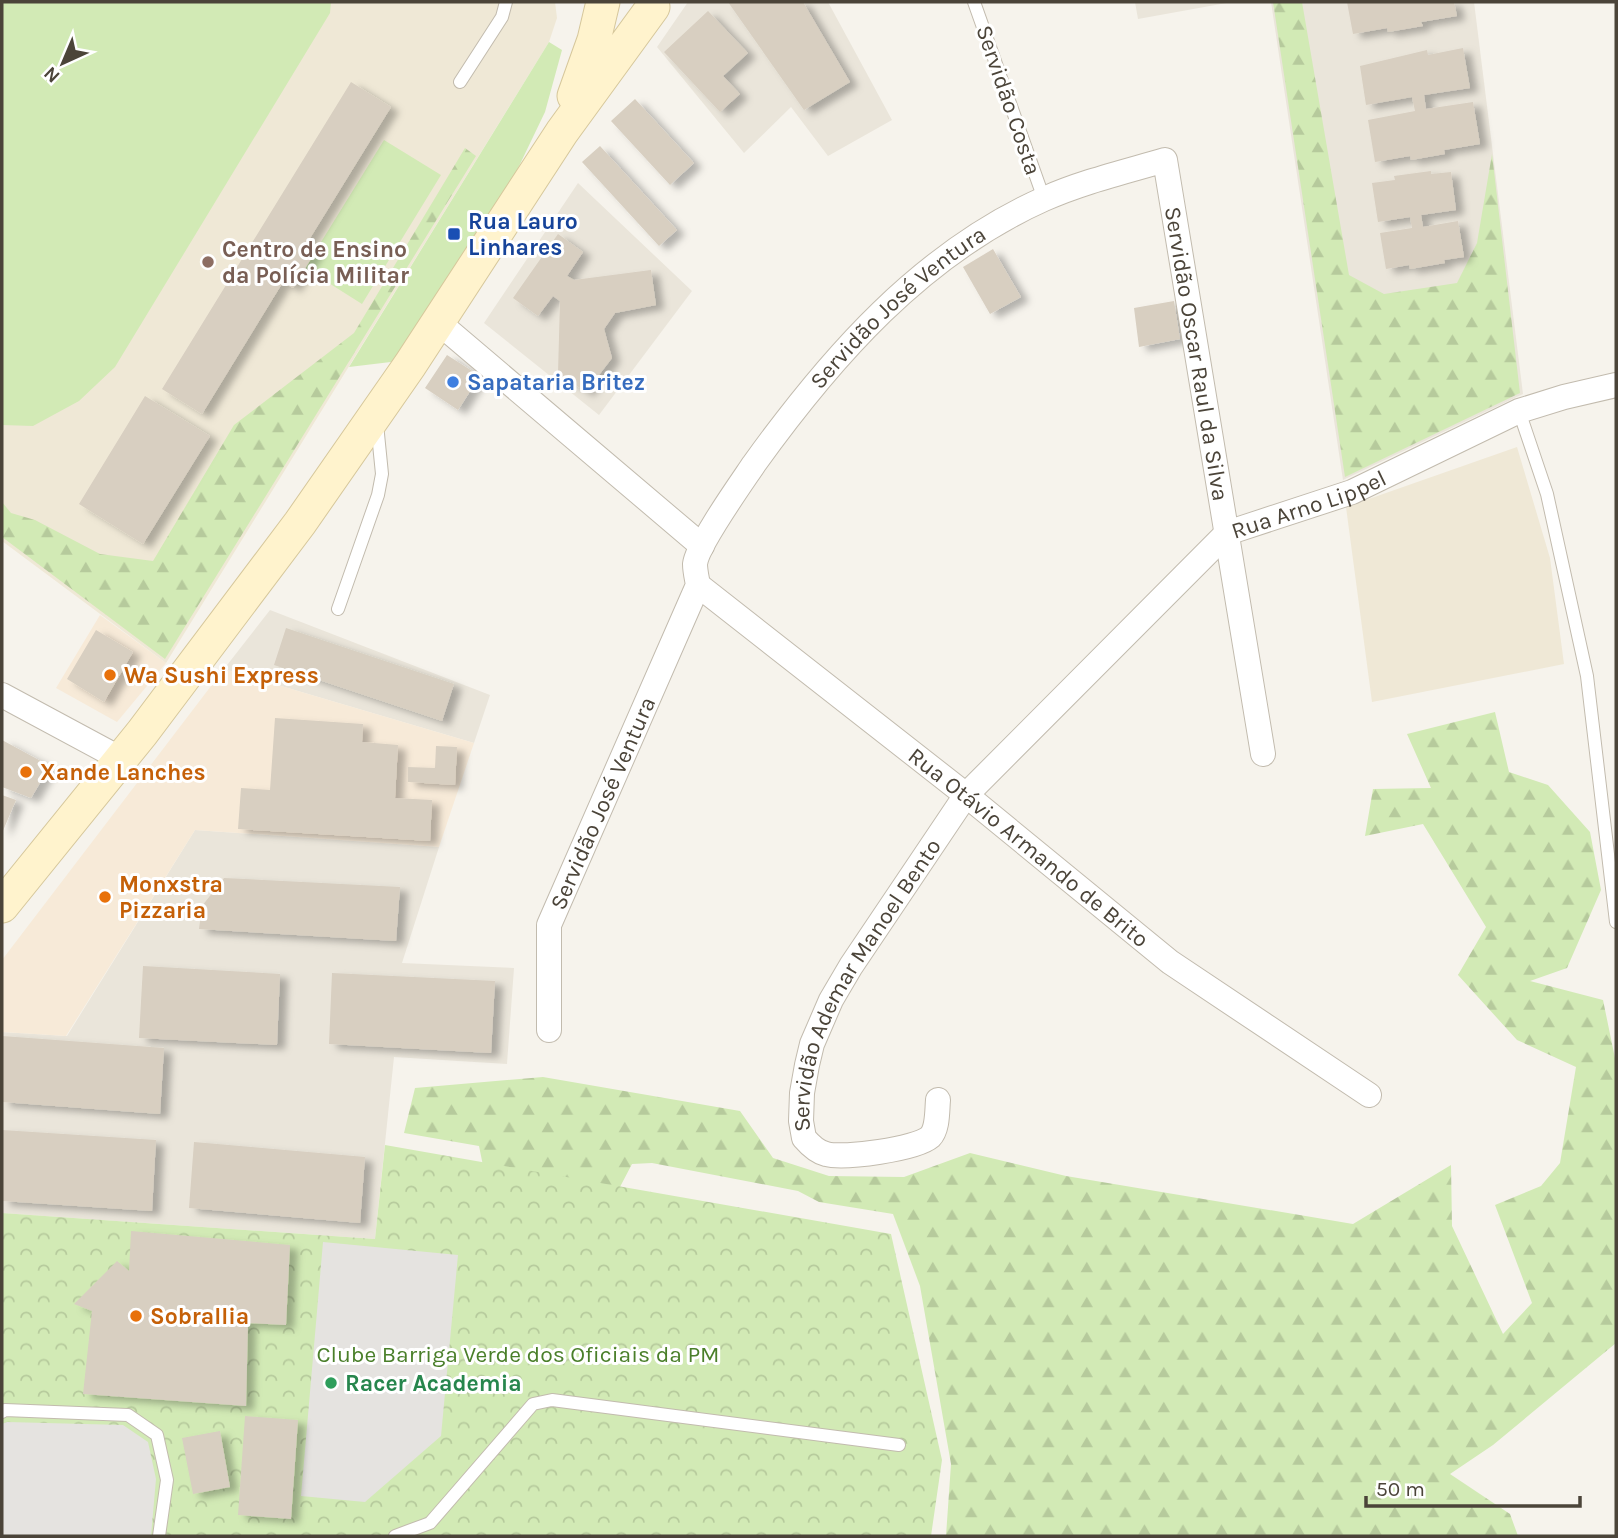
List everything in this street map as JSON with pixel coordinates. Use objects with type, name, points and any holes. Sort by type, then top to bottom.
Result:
[{"type":"main road","points":[[562,132],[594,40],[603,2]]},
{"type":"main road","points":[[617,2],[631,9],[656,5]]},
{"type":"main road","points":[[2,906],[121,759],[300,523],[438,322],[562,132],[656,5]]},
{"type":"street","name":"Servidão José Ventura","points":[[549,1030],[549,925],[698,585],[695,564],[702,546],[739,486],[782,425],[819,377],[864,329],[946,255],[1044,199],[1108,176],[1165,160]]},
{"type":"street","name":"Servidão Oscar Raul da Silva","points":[[1165,160],[1263,754]]},
{"type":"street","points":[[438,322],[702,546]]},
{"type":"street","name":"Rua Arno Lippel","points":[[966,795],[1227,533],[1352,492],[1519,411],[1616,385]]},
{"type":"street","name":"Rua Otávio Armando de Brito","points":[[698,585],[966,795],[1170,962],[1369,1096]]},
{"type":"street","points":[[2,695],[121,759]]},
{"type":"street","name":"Servidão Ademar Manoel Bento","points":[[938,1100],[935,1130],[931,1136],[919,1143],[841,1156],[825,1154],[804,1138],[801,1121],[802,1093],[807,1065],[812,1044],[831,1000],[966,795]]},
{"type":"lane","points":[[460,82],[502,18],[506,2]]},
{"type":"lane","name":"Servidão Costa","points":[[974,2],[1044,199]]},
{"type":"lane","points":[[1519,411],[1547,494],[1587,676],[1616,922]]},
{"type":"lane","points":[[338,609],[380,485],[381,453],[375,414]]},
{"type":"lane","points":[[396,1536],[430,1523],[522,1415],[533,1404],[552,1400],[899,1445]]},
{"type":"lane","points":[[2,1412],[128,1415],[157,1435],[167,1480],[159,1536]]},
{"type":"shaded area","name":"Centro de Ensino da Polícia Militar","points":[[2,2],[555,2],[557,18],[549,42],[166,663],[2,541]]},
{"type":"shaded area","points":[[688,2],[828,2],[892,120],[828,156],[791,107],[744,153],[657,47]]},
{"type":"shaded area","points":[[1135,2],[1232,2],[1138,19]]},
{"type":"shaded area","points":[[1271,2],[1474,2],[1523,394],[1343,480]]},
{"type":"shaded area","points":[[578,183],[692,291],[599,415],[484,323]]},
{"type":"shaded area","points":[[1517,447],[1550,558],[1564,664],[1372,702],[1346,507]]},
{"type":"shaded area","points":[[270,610],[490,695],[474,743],[224,669]]},
{"type":"shaded area","name":"Wa Sushi Express","points":[[100,615],[166,663],[117,722],[56,688]]},
{"type":"shaded area","points":[[224,669],[474,743],[439,847],[195,830],[66,1036],[2,1032],[2,960]]},
{"type":"shaded area","points":[[195,830],[439,847],[402,963],[514,968],[507,1064],[394,1057],[375,1239],[2,1213],[2,1032],[67,1036]]},
{"type":"shaded area","points":[[323,1242],[458,1255],[441,1436],[365,1502],[301,1496]]},
{"type":"shaded area","points":[[2,1424],[123,1425],[148,1442],[156,1479],[151,1536],[2,1536]]},
{"type":"green space","points":[[2,2],[331,2],[330,13],[115,367],[79,401],[33,426],[2,425]]},
{"type":"green space","points":[[1273,2],[1302,2],[1349,275],[1384,294],[1457,283],[1477,243],[1492,154],[1520,393],[1345,477]]},
{"type":"green space","points":[[549,42],[562,50],[545,112],[509,187],[399,361],[349,367]]},
{"type":"green space","points":[[384,140],[441,175],[362,304],[305,268]]},
{"type":"green space","points":[[465,148],[476,156],[165,659],[2,537],[2,502],[11,513],[35,520],[100,554],[153,561],[234,425],[354,333]]},
{"type":"green space","points":[[1495,712],[1509,772],[1548,785],[1590,832],[1601,890],[1567,968],[1530,981],[1603,1000],[1616,1063],[1616,1343],[1493,1445],[1450,1474],[1510,1514],[1518,1536],[946,1536],[951,1464],[920,1286],[893,1214],[819,1202],[798,1191],[652,1163],[632,1164],[587,1250],[490,1200],[479,1146],[404,1133],[415,1088],[543,1077],[740,1111],[773,1158],[829,1176],[904,1177],[970,1153],[1066,1176],[1353,1224],[1451,1165],[1452,1226],[1503,1334],[1532,1303],[1495,1205],[1541,1186],[1560,1163],[1576,1067],[1517,1040],[1458,975],[1486,927],[1423,824],[1365,836],[1373,789],[1431,788],[1407,734]]},
{"type":"green space","name":"Clube Barriga Verde dos Oficiais da PM","points":[[385,1145],[891,1234],[942,1460],[931,1536],[2,1536],[2,1213],[375,1239]]},
{"type":"building","points":[[728,2],[803,2],[850,82],[804,110]]},
{"type":"building","points":[[1347,2],[1454,2],[1457,16],[1421,22],[1423,26],[1388,32],[1387,28],[1353,34]]},
{"type":"building","points":[[708,11],[748,53],[723,76],[740,94],[720,112],[664,52]]},
{"type":"building","points":[[1463,48],[1470,88],[1424,95],[1426,109],[1473,102],[1480,144],[1444,150],[1445,154],[1411,160],[1410,156],[1375,162],[1368,120],[1415,111],[1412,97],[1366,105],[1360,66],[1427,50],[1428,55]]},
{"type":"building","points":[[351,82],[391,107],[307,243],[317,249],[293,288],[283,282],[202,414],[162,389]]},
{"type":"building","points":[[635,99],[694,163],[670,185],[611,121]]},
{"type":"building","points":[[600,146],[677,230],[659,246],[582,162]]},
{"type":"building","points":[[1431,171],[1431,174],[1451,172],[1456,210],[1421,215],[1423,227],[1458,221],[1464,257],[1410,269],[1409,265],[1386,269],[1380,233],[1412,228],[1410,217],[1378,222],[1372,183],[1395,180],[1394,176]]},
{"type":"building","points":[[558,234],[583,252],[567,276],[574,280],[651,270],[656,305],[615,313],[604,329],[612,358],[586,392],[558,373],[560,301],[553,296],[538,316],[513,298]]},
{"type":"building","points":[[993,249],[1021,297],[990,314],[963,267]]},
{"type":"building","points":[[1174,301],[1180,339],[1139,347],[1134,308]]},
{"type":"building","name":"Sapataria Britez","points":[[447,355],[480,376],[458,410],[425,388]]},
{"type":"building","points":[[145,396],[210,436],[143,544],[79,504]]},
{"type":"building","points":[[286,628],[454,684],[442,721],[274,665]]},
{"type":"building","points":[[96,630],[133,652],[104,702],[67,679]]},
{"type":"building","points":[[275,718],[363,724],[362,742],[398,745],[395,798],[432,800],[430,841],[238,829],[241,788],[270,790]]},
{"type":"building","name":"Xande Lanches","points":[[2,740],[50,766],[31,798],[2,787]]},
{"type":"building","points":[[436,746],[457,747],[455,785],[408,782],[408,767],[435,768]]},
{"type":"building","points":[[2,795],[16,800],[2,833]]},
{"type":"building","points":[[224,878],[400,887],[396,941],[199,929],[202,906]]},
{"type":"building","points":[[143,966],[280,974],[277,1045],[139,1038]]},
{"type":"building","points":[[332,973],[495,981],[491,1053],[329,1044]]},
{"type":"building","points":[[2,1036],[164,1048],[160,1114],[2,1102]]},
{"type":"building","points":[[2,1130],[156,1140],[152,1211],[2,1201]]},
{"type":"building","points":[[194,1142],[365,1157],[360,1223],[189,1208]]},
{"type":"building","points":[[131,1231],[290,1245],[286,1325],[248,1323],[246,1406],[83,1394],[92,1311],[74,1304],[117,1261],[129,1271]]},
{"type":"building","points":[[245,1416],[298,1420],[291,1519],[238,1515]]},
{"type":"building","points":[[220,1431],[230,1487],[193,1494],[182,1438]]},
{"type":"place","name":"Rua Lauro Linhares","points":[[454,234]]},
{"type":"place","name":"Centro de Ensino da Polícia Militar","points":[[208,262]]},
{"type":"place","name":"Sapataria Britez","points":[[453,382]]},
{"type":"place","name":"Wa Sushi Express","points":[[110,675]]},
{"type":"place","name":"Xande Lanches","points":[[26,772]]},
{"type":"place","name":"Monxstra Pizzaria","points":[[105,897]]},
{"type":"place","name":"Sobrallia","points":[[136,1316]]},
{"type":"place","name":"Racer Academia","points":[[331,1383]]}]
